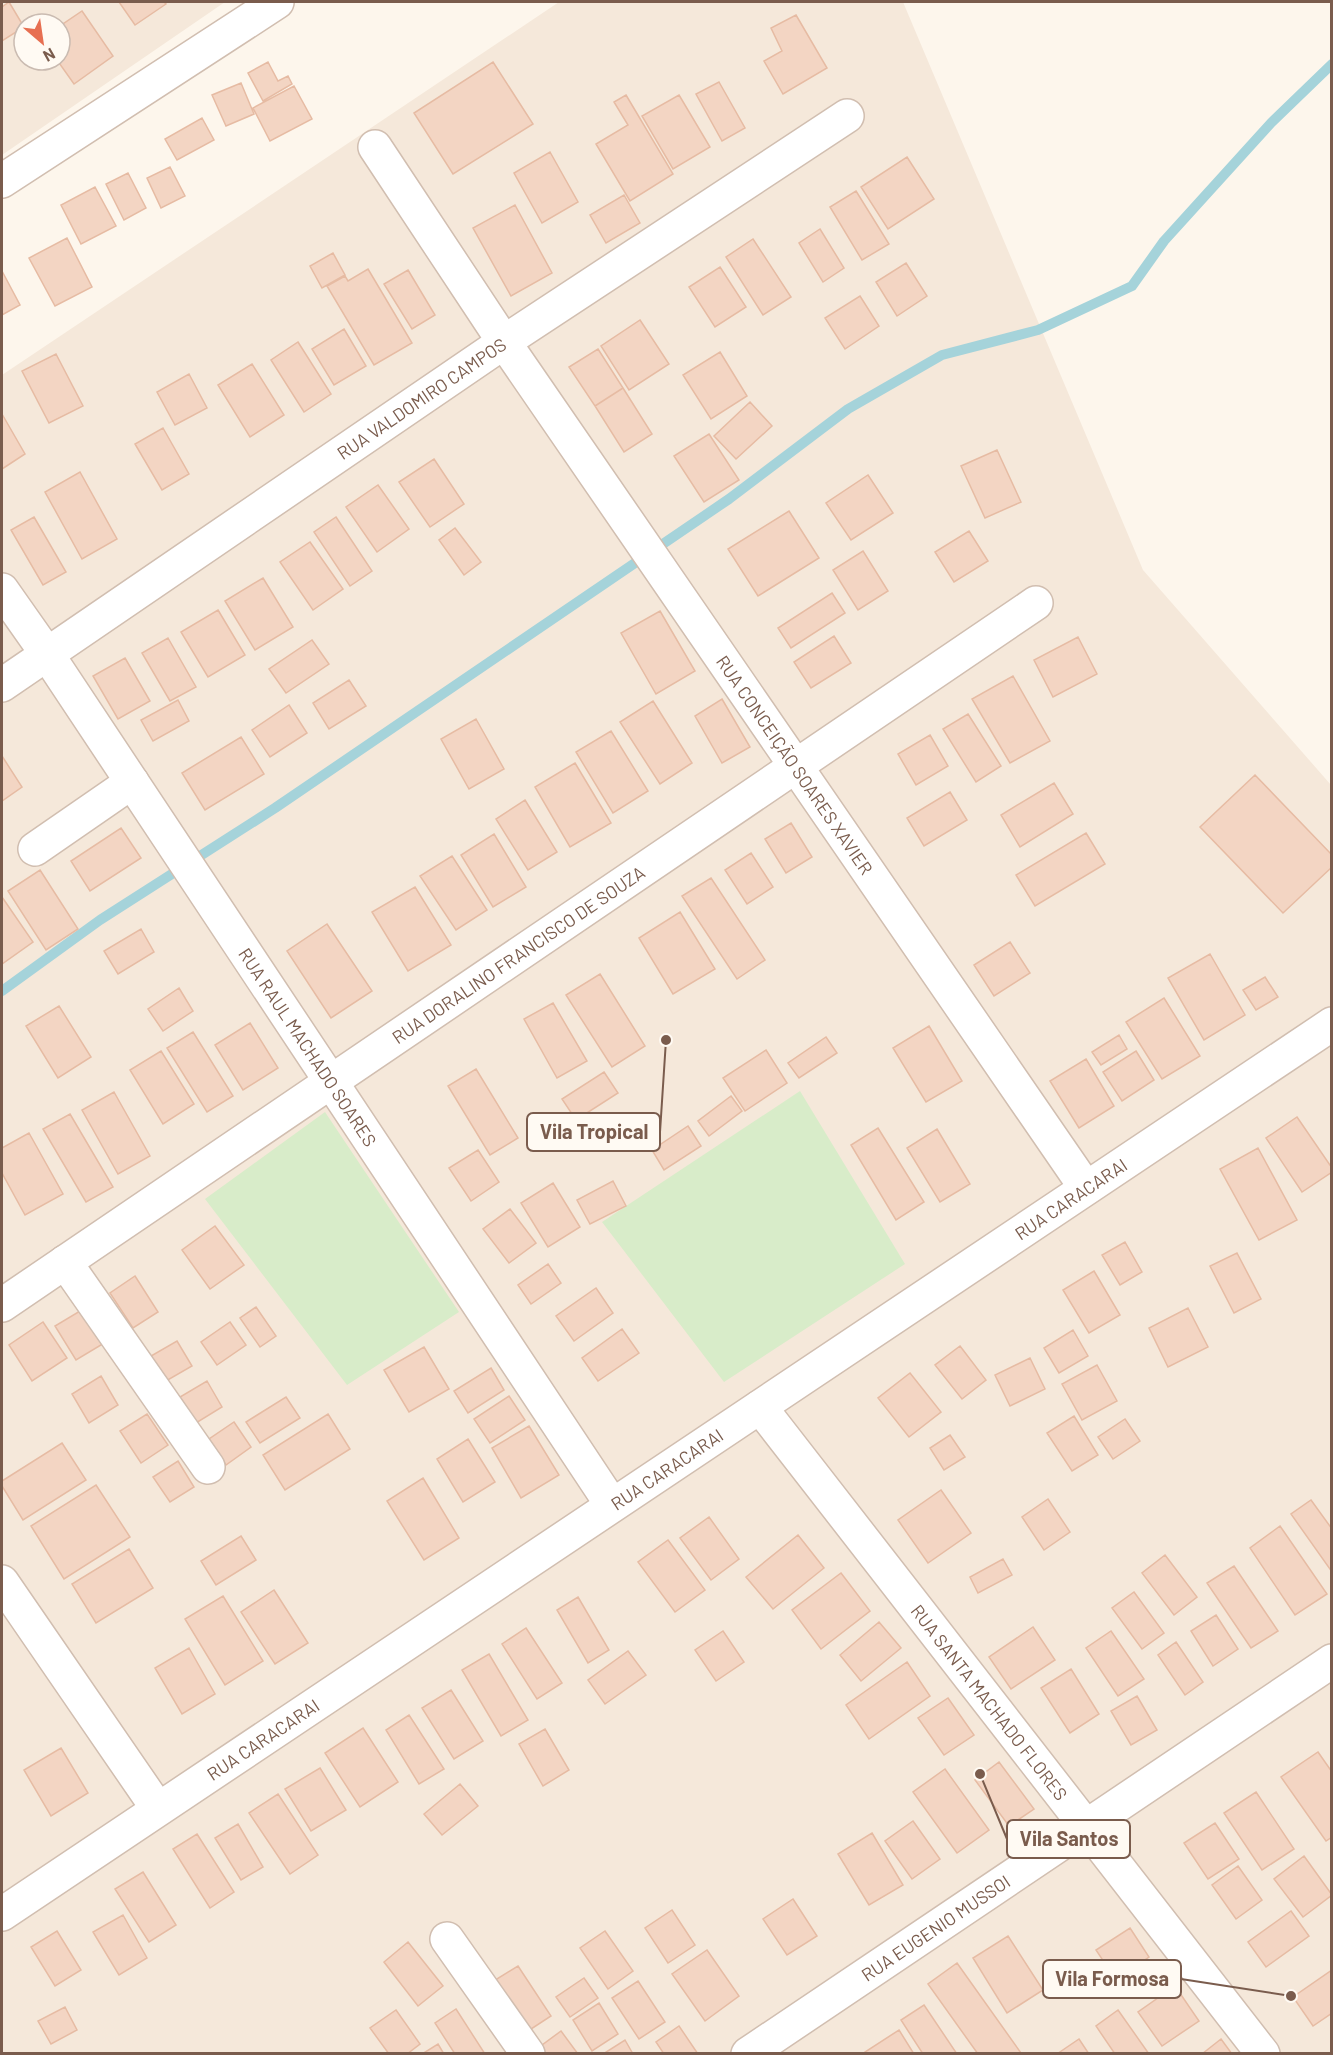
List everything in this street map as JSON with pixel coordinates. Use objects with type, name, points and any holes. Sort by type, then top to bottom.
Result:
[{"type":"street","points":[[2,181],[277,2]]},
{"type":"street","name":"RUA VALDOMIRO CAMPOS","points":[[2,685],[504,342],[847,116]]},
{"type":"street","name":"RUA CONCEIÇÃO SOARES XAVIER","points":[[375,147],[504,342],[1086,1188]]},
{"type":"street","name":"RUA RAUL MACHADO SOARES","points":[[2,590],[47,654],[612,1505]]},
{"type":"street","name":"RUA DORALINO FRANCISCO DE SOUZA","points":[[2,1305],[1036,603]]},
{"type":"street","points":[[35,849],[132,782]]},
{"type":"street","name":"RUA CARACARAI","points":[[2,1914],[1332,1024]]},
{"type":"street","points":[[64,1262],[208,1467]]},
{"type":"street","name":"RUA SANTA MACHADO FLORES","points":[[760,1407],[1263,2054]]},
{"type":"street","points":[[2,1582],[158,1809]]},
{"type":"street","name":"RUA EUGENIO MUSSOI","points":[[748,2054],[1332,1661]]},
{"type":"street","points":[[447,1939],[528,2054]]},
{"type":"shaded area","points":[[2,2],[225,2],[2,155]]},
{"type":"shaded area","points":[[559,2],[903,2],[1143,570],[1331,785],[1331,2053],[2,2053],[2,375]]},
{"type":"green space","points":[[800,1091],[905,1264],[724,1382],[602,1222]]},
{"type":"green space","points":[[325,1112],[459,1312],[347,1385],[205,1199]]},
{"type":"building","points":[[9,2],[15,12],[12,12],[12,35],[2,41],[2,7]]},
{"type":"building","points":[[119,2],[164,2],[166,4],[135,25]]},
{"type":"building","points":[[82,11],[113,56],[74,84],[66,72],[72,72],[72,18]]},
{"type":"building","points":[[796,15],[827,68],[783,94],[764,61],[782,51],[771,28]]},
{"type":"building","points":[[268,62],[278,81],[288,76],[292,84],[263,101],[248,73]]},
{"type":"building","points":[[493,62],[533,124],[453,174],[414,113]]},
{"type":"building","points":[[719,82],[745,128],[722,141],[696,94]]},
{"type":"building","points":[[241,83],[254,114],[226,126],[212,95]]},
{"type":"building","points":[[294,86],[312,119],[270,141],[253,108]]},
{"type":"building","points":[[626,95],[673,174],[630,201],[596,144],[628,125],[614,102]]},
{"type":"building","points":[[679,95],[710,147],[673,169],[642,116]]},
{"type":"building","points":[[202,118],[214,140],[177,160],[165,139]]},
{"type":"building","points":[[550,152],[578,202],[542,223],[514,173]]},
{"type":"building","points":[[907,157],[934,199],[888,229],[861,187]]},
{"type":"building","points":[[170,167],[185,196],[161,208],[147,178]]},
{"type":"building","points":[[128,173],[146,208],[124,220],[106,184]]},
{"type":"building","points":[[95,187],[116,226],[81,244],[61,205]]},
{"type":"building","points":[[856,191],[889,244],[862,260],[830,207]]},
{"type":"building","points":[[624,195],[640,223],[606,243],[590,215]]},
{"type":"building","points":[[515,205],[552,273],[511,296],[473,228]]},
{"type":"building","points":[[820,229],[844,268],[823,282],[799,243]]},
{"type":"building","points":[[67,238],[92,287],[55,306],[29,258]]},
{"type":"building","points":[[753,239],[791,297],[763,315],[726,257]]},
{"type":"building","points":[[333,253],[345,275],[322,288],[310,266]]},
{"type":"building","points":[[906,263],[927,296],[897,316],[876,282]]},
{"type":"building","points":[[720,267],[746,307],[715,327],[689,287]]},
{"type":"building","points":[[368,269],[412,343],[374,365],[327,286],[345,276],[348,281]]},
{"type":"building","points":[[408,270],[435,315],[412,329],[384,284]]},
{"type":"building","points":[[2,271],[20,305],[2,315]]},
{"type":"building","points":[[860,296],[879,326],[845,349],[825,318]]},
{"type":"building","points":[[640,320],[669,364],[629,390],[601,346]]},
{"type":"building","points":[[344,329],[366,366],[334,385],[312,349]]},
{"type":"building","points":[[298,342],[331,394],[304,412],[271,360]]},
{"type":"building","points":[[598,349],[623,388],[595,406],[569,367]]},
{"type":"building","points":[[720,352],[747,396],[711,419],[683,375]]},
{"type":"building","points":[[56,354],[83,406],[49,423],[22,371]]},
{"type":"building","points":[[252,364],[284,415],[250,437],[218,385]]},
{"type":"building","points":[[189,374],[207,408],[175,425],[157,392]]},
{"type":"building","points":[[623,388],[652,434],[624,452],[595,406]]},
{"type":"building","points":[[750,402],[772,426],[736,459],[714,436]]},
{"type":"building","points":[[2,414],[25,454],[2,469]]},
{"type":"building","points":[[163,428],[189,474],[162,490],[135,444]]},
{"type":"building","points":[[709,434],[739,480],[704,502],[674,456]]},
{"type":"building","points":[[997,450],[1021,502],[985,518],[961,466]]},
{"type":"building","points":[[434,459],[464,504],[430,527],[399,482]]},
{"type":"building","points":[[80,472],[117,539],[82,559],[45,492]]},
{"type":"building","points":[[868,475],[893,513],[851,540],[826,503]]},
{"type":"building","points":[[378,485],[409,529],[377,552],[346,507]]},
{"type":"building","points":[[789,511],[819,558],[758,596],[728,549]]},
{"type":"building","points":[[34,517],[66,572],[43,585],[11,530]]},
{"type":"building","points":[[336,517],[372,571],[350,586],[314,532]]},
{"type":"building","points":[[455,528],[481,562],[464,575],[439,540]]},
{"type":"building","points":[[969,531],[988,561],[954,582],[935,552]]},
{"type":"building","points":[[310,542],[343,589],[313,610],[280,562]]},
{"type":"building","points":[[863,551],[888,591],[858,610],[833,570]]},
{"type":"building","points":[[263,578],[293,627],[255,650],[225,601]]},
{"type":"building","points":[[832,593],[845,613],[791,648],[778,628]]},
{"type":"building","points":[[218,610],[245,655],[208,677],[181,632]]},
{"type":"building","points":[[660,611],[695,671],[656,694],[621,633]]},
{"type":"building","points":[[834,636],[851,663],[811,688],[794,662]]},
{"type":"building","points":[[1078,637],[1097,674],[1053,697],[1034,660]]},
{"type":"building","points":[[168,638],[196,687],[170,701],[142,653]]},
{"type":"building","points":[[312,640],[329,664],[286,693],[269,669]]},
{"type":"building","points":[[125,658],[150,701],[118,719],[93,676]]},
{"type":"building","points":[[1013,676],[1050,741],[1010,763],[972,699]]},
{"type":"building","points":[[349,680],[366,706],[329,729],[313,703]]},
{"type":"building","points":[[722,699],[750,747],[722,763],[695,716]]},
{"type":"building","points":[[178,700],[189,721],[153,741],[141,720]]},
{"type":"building","points":[[653,701],[692,763],[660,784],[620,722]]},
{"type":"building","points":[[289,705],[307,733],[270,757],[252,730]]},
{"type":"building","points":[[968,714],[1001,766],[976,782],[943,729]]},
{"type":"building","points":[[476,719],[504,769],[469,789],[441,739]]},
{"type":"building","points":[[611,731],[648,791],[613,813],[576,752]]},
{"type":"building","points":[[930,735],[948,766],[916,785],[898,754]]},
{"type":"building","points":[[241,737],[264,774],[205,810],[182,773]]},
{"type":"building","points":[[2,756],[22,787],[2,801]]},
{"type":"building","points":[[575,763],[611,823],[570,847],[535,787]]},
{"type":"building","points":[[1255,775],[1332,855],[1332,867],[1283,913],[1200,827]]},
{"type":"building","points":[[1054,783],[1073,814],[1020,847],[1001,815]]},
{"type":"building","points":[[950,792],[967,820],[924,846],[907,818]]},
{"type":"building","points":[[525,800],[557,852],[528,870],[496,819]]},
{"type":"building","points":[[791,823],[812,857],[786,873],[765,839]]},
{"type":"building","points":[[121,828],[141,858],[90,891],[71,861]]},
{"type":"building","points":[[1086,833],[1105,864],[1035,906],[1016,875]]},
{"type":"building","points":[[494,834],[526,887],[493,907],[461,855]]},
{"type":"building","points":[[751,853],[773,887],[747,904],[725,870]]},
{"type":"building","points":[[452,856],[487,910],[456,930],[420,876]]},
{"type":"building","points":[[40,870],[78,929],[46,950],[8,891]]},
{"type":"building","points":[[711,878],[765,960],[737,979],[682,896]]},
{"type":"building","points":[[415,887],[451,945],[408,971],[372,912]]},
{"type":"building","points":[[2,897],[33,942],[2,964]]},
{"type":"building","points":[[680,912],[715,969],[673,994],[639,938]]},
{"type":"building","points":[[327,924],[372,991],[331,1018],[287,951]]},
{"type":"building","points":[[141,929],[154,952],[118,974],[104,951]]},
{"type":"building","points":[[1010,942],[1030,973],[994,996],[974,965]]},
{"type":"building","points":[[1210,954],[1245,1015],[1204,1040],[1168,978]]},
{"type":"building","points":[[600,974],[645,1046],[612,1067],[566,995]]},
{"type":"building","points":[[1265,977],[1278,997],[1256,1010],[1243,990]]},
{"type":"building","points":[[179,988],[193,1011],[163,1031],[148,1009]]},
{"type":"building","points":[[1164,998],[1200,1056],[1162,1079],[1126,1022]]},
{"type":"building","points":[[553,1003],[587,1061],[557,1078],[524,1019]]},
{"type":"building","points":[[59,1006],[91,1057],[58,1078],[26,1026]]},
{"type":"building","points":[[250,1023],[278,1068],[243,1090],[215,1045]]},
{"type":"building","points":[[929,1026],[962,1081],[926,1102],[893,1048]]},
{"type":"building","points":[[193,1032],[233,1096],[207,1112],[167,1048]]},
{"type":"building","points":[[1119,1035],[1127,1049],[1101,1065],[1092,1052]]},
{"type":"building","points":[[826,1037],[837,1053],[799,1078],[788,1063]]},
{"type":"building","points":[[766,1050],[787,1083],[745,1111],[723,1078]]},
{"type":"building","points":[[161,1051],[194,1104],[163,1124],[130,1070]]},
{"type":"building","points":[[1136,1051],[1154,1080],[1122,1101],[1103,1072]]},
{"type":"building","points":[[1086,1059],[1114,1106],[1079,1128],[1050,1081]]},
{"type":"building","points":[[476,1069],[518,1138],[490,1155],[448,1086]]},
{"type":"building","points":[[604,1072],[618,1093],[576,1120],[562,1099]]},
{"type":"building","points":[[114,1092],[150,1156],[118,1174],[82,1110]]},
{"type":"building","points":[[731,1096],[742,1111],[709,1136],[698,1121]]},
{"type":"building","points":[[70,1114],[113,1187],[86,1202],[43,1129]]},
{"type":"building","points":[[1297,1117],[1332,1168],[1332,1172],[1302,1192],[1266,1138]]},
{"type":"building","points":[[688,1126],[701,1146],[664,1170],[652,1150]]},
{"type":"building","points":[[878,1128],[924,1202],[896,1220],[851,1145]]},
{"type":"building","points":[[937,1129],[970,1184],[940,1202],[907,1148]]},
{"type":"building","points":[[29,1133],[63,1194],[25,1215],[2,1173],[2,1148]]},
{"type":"building","points":[[1258,1148],[1297,1220],[1259,1240],[1220,1169]]},
{"type":"building","points":[[478,1150],[499,1182],[471,1201],[449,1168]]},
{"type":"building","points":[[613,1181],[626,1206],[590,1224],[577,1200]]},
{"type":"building","points":[[553,1183],[580,1227],[548,1247],[521,1203]]},
{"type":"building","points":[[510,1209],[536,1243],[509,1263],[483,1229]]},
{"type":"building","points":[[215,1226],[244,1265],[210,1289],[182,1250]]},
{"type":"building","points":[[1125,1242],[1142,1272],[1120,1285],[1102,1255]]},
{"type":"building","points":[[1237,1253],[1261,1299],[1234,1313],[1210,1266]]},
{"type":"building","points":[[548,1264],[561,1283],[531,1304],[518,1285]]},
{"type":"building","points":[[1094,1271],[1120,1315],[1089,1333],[1063,1290]]},
{"type":"building","points":[[135,1276],[158,1312],[133,1328],[110,1293]]},
{"type":"building","points":[[596,1288],[613,1313],[574,1341],[556,1316]]},
{"type":"building","points":[[256,1307],[276,1336],[260,1347],[240,1318]]},
{"type":"building","points":[[85,1308],[106,1342],[76,1360],[55,1326]]},
{"type":"building","points":[[1188,1308],[1208,1347],[1168,1367],[1149,1328]]},
{"type":"building","points":[[43,1322],[67,1358],[32,1381],[9,1345]]},
{"type":"building","points":[[230,1322],[246,1345],[217,1365],[201,1342]]},
{"type":"building","points":[[622,1329],[639,1353],[598,1381],[582,1358]]},
{"type":"building","points":[[1073,1330],[1088,1356],[1059,1373],[1044,1348]]},
{"type":"building","points":[[177,1341],[192,1366],[166,1381],[151,1356]]},
{"type":"building","points":[[960,1346],[986,1380],[962,1399],[935,1365]]},
{"type":"building","points":[[424,1347],[449,1389],[409,1412],[384,1370]]},
{"type":"building","points":[[1030,1358],[1045,1389],[1010,1406],[995,1375]]},
{"type":"building","points":[[1097,1365],[1117,1401],[1082,1420],[1062,1384]]},
{"type":"building","points":[[491,1368],[504,1390],[468,1413],[454,1391]]},
{"type":"building","points":[[910,1373],[941,1412],[909,1437],[878,1398]]},
{"type":"building","points":[[101,1376],[118,1405],[89,1423],[72,1394]]},
{"type":"building","points":[[207,1381],[222,1407],[196,1423],[180,1397]]},
{"type":"building","points":[[509,1396],[525,1420],[490,1443],[474,1419]]},
{"type":"building","points":[[286,1397],[300,1418],[260,1443],[246,1422]]},
{"type":"building","points":[[147,1414],[168,1445],[141,1463],[120,1431]]},
{"type":"building","points":[[328,1414],[350,1449],[285,1490],[263,1455]]},
{"type":"building","points":[[1074,1416],[1098,1455],[1072,1471],[1047,1433]]},
{"type":"building","points":[[1125,1419],[1140,1441],[1113,1459],[1098,1437]]},
{"type":"building","points":[[234,1422],[251,1447],[226,1465],[209,1439]]},
{"type":"building","points":[[529,1426],[559,1475],[521,1498],[492,1448]]},
{"type":"building","points":[[950,1435],[965,1457],[944,1470],[930,1448]]},
{"type":"building","points":[[468,1439],[495,1482],[463,1502],[437,1459]]},
{"type":"building","points":[[62,1443],[86,1480],[23,1520],[2,1486],[2,1481]]},
{"type":"building","points":[[178,1461],[194,1487],[170,1502],[153,1477]]},
{"type":"building","points":[[423,1478],[459,1538],[424,1560],[387,1501]]},
{"type":"building","points":[[96,1485],[130,1537],[64,1579],[31,1526]]},
{"type":"building","points":[[941,1490],[971,1533],[928,1563],[898,1520]]},
{"type":"building","points":[[1048,1499],[1070,1532],[1044,1550],[1022,1517]]},
{"type":"building","points":[[1311,1500],[1332,1529],[1332,1572],[1291,1514]]},
{"type":"building","points":[[709,1517],[739,1559],[711,1580],[680,1538]]},
{"type":"building","points":[[1280,1526],[1327,1594],[1295,1615],[1250,1548]]},
{"type":"building","points":[[798,1535],[824,1568],[773,1609],[746,1577]]},
{"type":"building","points":[[241,1536],[256,1560],[216,1585],[201,1561]]},
{"type":"building","points":[[668,1540],[705,1590],[675,1612],[638,1562]]},
{"type":"building","points":[[129,1549],[153,1588],[96,1623],[72,1584]]},
{"type":"building","points":[[1165,1555],[1197,1597],[1174,1615],[1142,1573]]},
{"type":"building","points":[[1003,1559],[1012,1575],[978,1593],[970,1577]]},
{"type":"building","points":[[1234,1566],[1278,1631],[1251,1648],[1207,1583]]},
{"type":"building","points":[[841,1573],[870,1611],[821,1649],[792,1610]]},
{"type":"building","points":[[274,1590],[308,1643],[275,1664],[241,1612]]},
{"type":"building","points":[[1134,1592],[1164,1633],[1142,1649],[1112,1608]]},
{"type":"building","points":[[223,1596],[263,1661],[225,1685],[185,1619]]},
{"type":"building","points":[[578,1597],[609,1650],[588,1663],[557,1610]]},
{"type":"building","points":[[1216,1615],[1238,1649],[1213,1666],[1191,1631]]},
{"type":"building","points":[[879,1622],[901,1648],[861,1681],[840,1655]]},
{"type":"building","points":[[1033,1627],[1055,1660],[1011,1689],[989,1657]]},
{"type":"building","points":[[526,1628],[562,1683],[537,1699],[502,1644]]},
{"type":"building","points":[[723,1631],[744,1662],[716,1681],[695,1650]]},
{"type":"building","points":[[1111,1631],[1144,1679],[1118,1696],[1086,1648]]},
{"type":"building","points":[[1176,1642],[1203,1682],[1185,1695],[1158,1655]]},
{"type":"building","points":[[189,1648],[215,1694],[182,1714],[155,1668]]},
{"type":"building","points":[[628,1651],[646,1675],[605,1704],[588,1680]]},
{"type":"building","points":[[489,1654],[528,1720],[501,1736],[462,1670]]},
{"type":"building","points":[[907,1662],[930,1696],[869,1739],[846,1705]]},
{"type":"building","points":[[1071,1669],[1099,1714],[1070,1733],[1041,1688]]},
{"type":"building","points":[[451,1690],[483,1741],[454,1759],[422,1708]]},
{"type":"building","points":[[1137,1696],[1157,1730],[1131,1745],[1111,1711]]},
{"type":"building","points":[[948,1698],[974,1735],[944,1755],[918,1718]]},
{"type":"building","points":[[409,1715],[444,1769],[419,1784],[386,1730]]},
{"type":"building","points":[[363,1728],[398,1782],[360,1807],[325,1753]]},
{"type":"building","points":[[545,1729],[569,1770],[543,1786],[519,1744]]},
{"type":"building","points":[[61,1748],[88,1793],[51,1816],[24,1770]]},
{"type":"building","points":[[1318,1752],[1332,1772],[1332,1837],[1326,1841],[1281,1777]]},
{"type":"building","points":[[999,1762],[1034,1809],[1009,1826],[975,1780]]},
{"type":"building","points":[[320,1768],[346,1810],[311,1831],[285,1789]]},
{"type":"building","points":[[945,1769],[989,1830],[957,1853],[913,1792]]},
{"type":"building","points":[[460,1784],[478,1806],[442,1835],[424,1814]]},
{"type":"building","points":[[1256,1792],[1294,1849],[1262,1870],[1224,1813]]},
{"type":"building","points":[[278,1794],[318,1855],[290,1874],[249,1813]]},
{"type":"building","points":[[913,1821],[940,1859],[912,1879],[885,1841]]},
{"type":"building","points":[[1215,1823],[1239,1859],[1208,1879],[1184,1843]]},
{"type":"building","points":[[238,1824],[263,1867],[241,1880],[215,1838]]},
{"type":"building","points":[[872,1833],[903,1885],[869,1905],[838,1854]]},
{"type":"building","points":[[197,1834],[234,1892],[210,1908],[173,1849]]},
{"type":"building","points":[[1304,1856],[1332,1895],[1303,1917],[1274,1879]]},
{"type":"building","points":[[1238,1866],[1262,1900],[1236,1919],[1212,1885]]},
{"type":"building","points":[[143,1872],[176,1925],[149,1942],[115,1889]]},
{"type":"building","points":[[793,1899],[817,1936],[787,1955],[763,1919]]},
{"type":"building","points":[[672,1910],[695,1945],[668,1963],[645,1928]]},
{"type":"building","points":[[1291,1911],[1309,1936],[1266,1967],[1248,1942]]},
{"type":"building","points":[[123,1915],[147,1958],[119,1975],[93,1932]]},
{"type":"building","points":[[1130,1928],[1149,1957],[1116,1980],[1096,1950]]},
{"type":"building","points":[[57,1931],[81,1970],[55,1986],[31,1947]]},
{"type":"building","points":[[605,1931],[633,1971],[608,1989],[580,1948]]},
{"type":"building","points":[[1008,1936],[1043,1990],[1007,2013],[973,1958]]},
{"type":"building","points":[[408,1942],[443,1986],[418,2006],[384,1962]]},
{"type":"building","points":[[707,1950],[739,1996],[705,2021],[672,1974]]},
{"type":"building","points":[[957,1963],[1021,2053],[978,2054],[928,1984]]},
{"type":"building","points":[[518,1966],[551,2016],[525,2033],[492,1982]]},
{"type":"building","points":[[1332,1970],[1332,2013],[1313,2026],[1293,1997]]},
{"type":"building","points":[[584,1978],[598,1998],[570,2017],[556,1997]]},
{"type":"building","points":[[638,1981],[665,2022],[639,2039],[612,1998]]},
{"type":"building","points":[[1175,1986],[1199,2021],[1162,2046],[1138,2012]]},
{"type":"building","points":[[599,2003],[618,2034],[592,2051],[573,2020]]},
{"type":"building","points":[[924,2005],[957,2054],[923,2054],[901,2020]]},
{"type":"building","points":[[65,2007],[77,2030],[51,2044],[38,2021]]},
{"type":"building","points":[[456,2009],[485,2054],[455,2054],[435,2023]]},
{"type":"building","points":[[396,2010],[420,2044],[407,2054],[389,2054],[370,2028]]},
{"type":"building","points":[[1118,2010],[1149,2054],[1115,2054],[1096,2026]]},
{"type":"building","points":[[679,2026],[698,2054],[664,2054],[656,2042]]},
{"type":"building","points":[[899,2030],[914,2054],[866,2054],[865,2052]]},
{"type":"building","points":[[561,2031],[578,2054],[536,2054],[534,2051]]},
{"type":"building","points":[[1079,2039],[1089,2054],[1057,2054]]},
{"type":"building","points":[[1221,2039],[1232,2054],[1202,2054]]},
{"type":"building","points":[[625,2040],[633,2054],[603,2054]]},
{"type":"building","points":[[438,2044],[444,2054],[422,2054]]},
{"type":"waterway","points":[[2,991],[100,920],[275,808],[729,499],[848,409],[942,355],[1038,330],[1132,286],[1164,241],[1271,123],[1332,64]]},
{"type":"place","name":"Vila Tropical","points":[[666,1040]]},
{"type":"place","name":"Vila Santos","points":[[980,1774]]},
{"type":"place","name":"Vila Formosa","points":[[1291,1996]]}]
